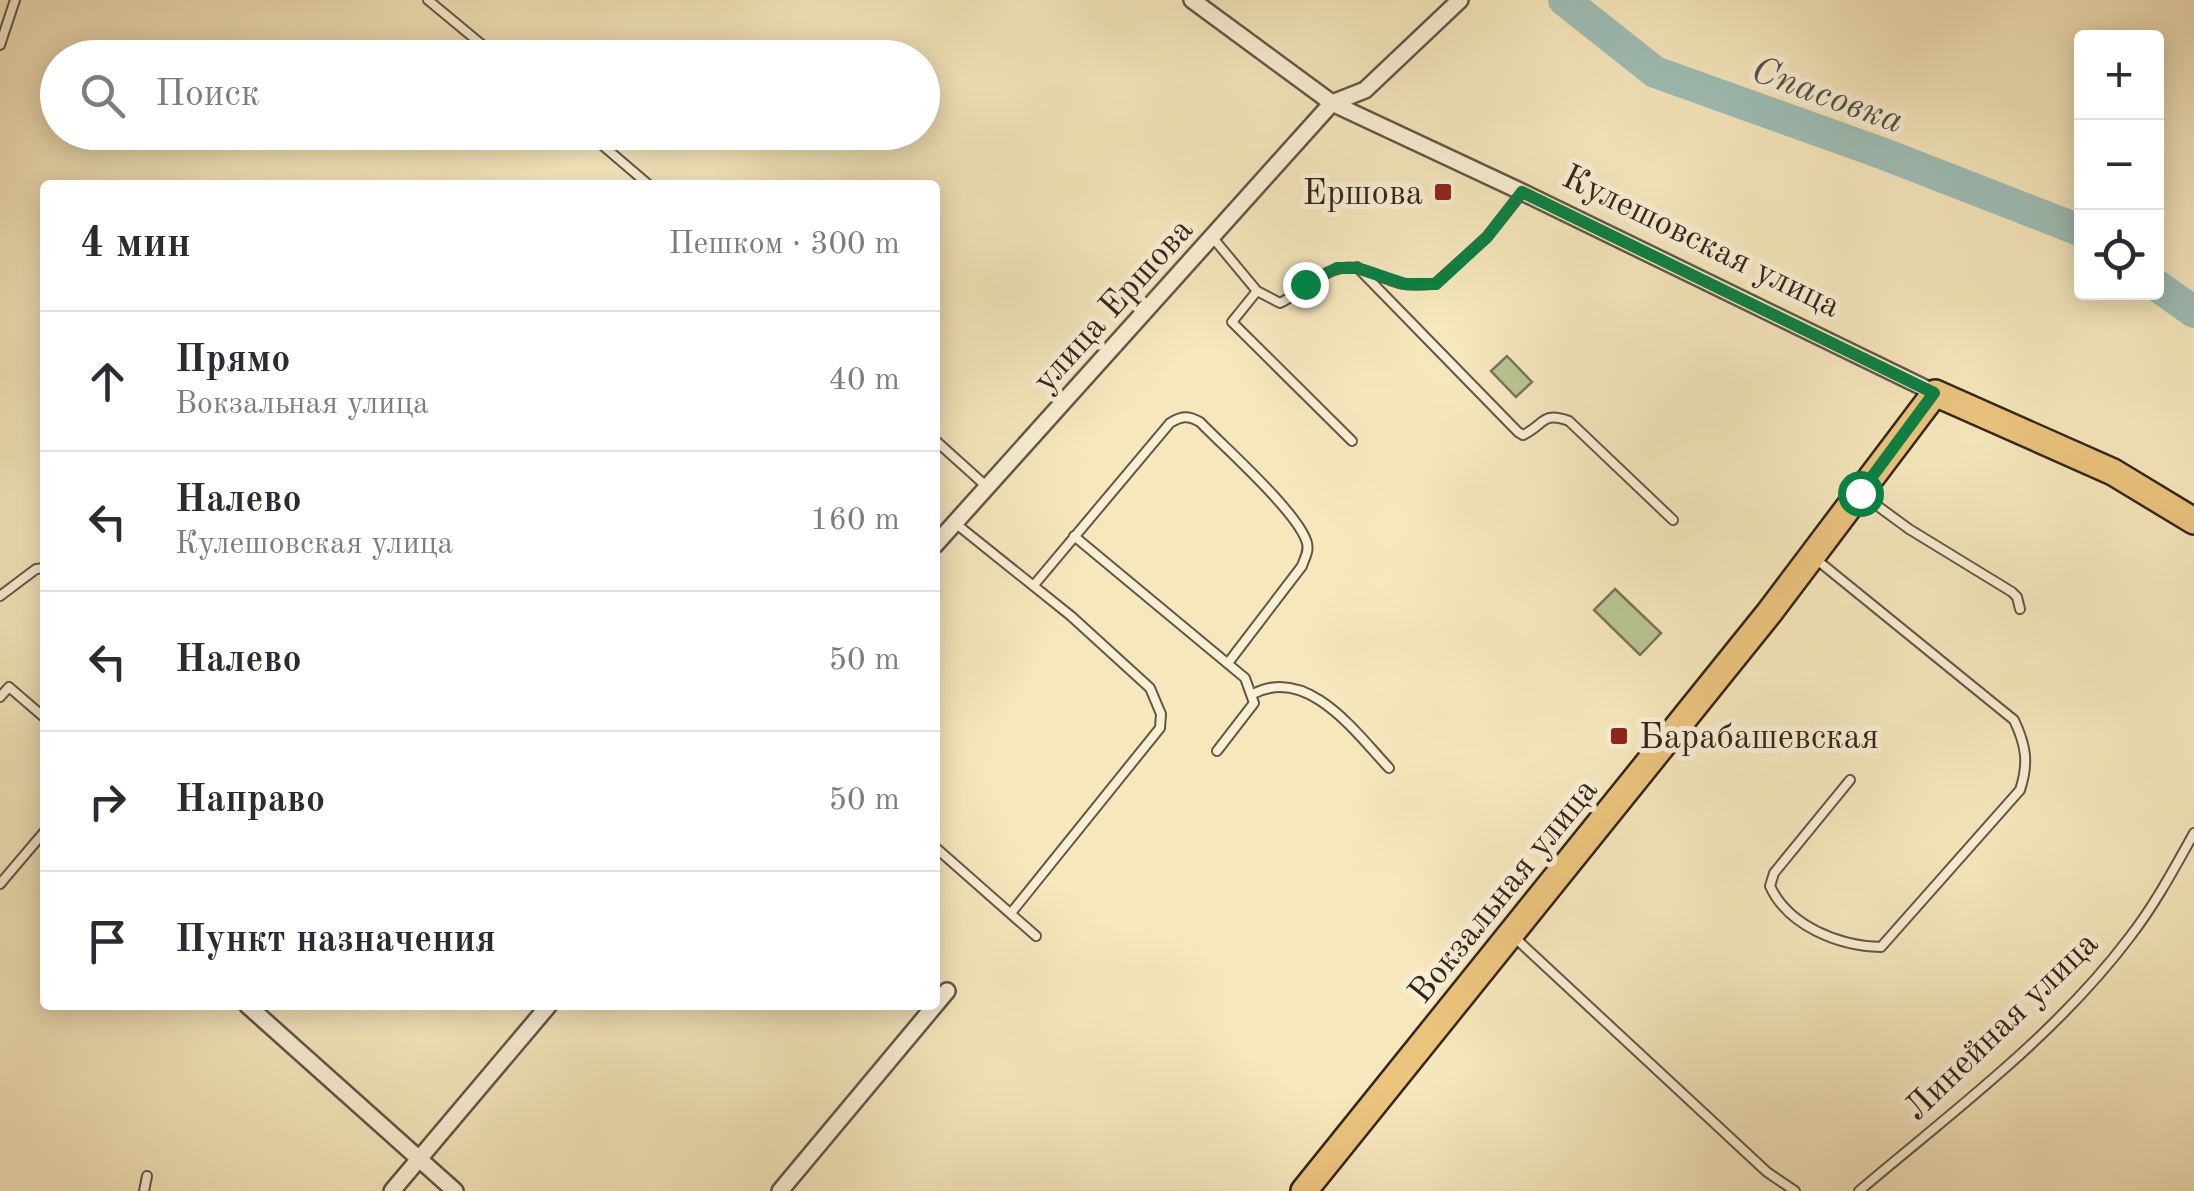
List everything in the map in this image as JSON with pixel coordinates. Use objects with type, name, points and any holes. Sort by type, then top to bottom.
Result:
[{"type":"main road","name":"Вокзальная улица","points":[[1304,1191],[1813,557],[1934,393]]},
{"type":"main road","name":"Кулешовская улица","points":[[1934,393],[2112,472],[2194,522]]},
{"type":"street","name":"Кулешовская улица","points":[[1192,0],[1332,103],[1934,393]]},
{"type":"street","points":[[1332,103],[1365,90],[1460,0]]},
{"type":"street","name":"улица Ершова","points":[[940,540],[1332,103]]},
{"type":"street","points":[[940,998],[946,991]]},
{"type":"street","points":[[253,1010],[456,1191]]},
{"type":"street","points":[[392,1191],[544,1010]]},
{"type":"street","points":[[780,1191],[930,1010]]},
{"type":"lane","points":[[0,44],[15,0]]},
{"type":"lane","points":[[428,0],[476,40]]},
{"type":"lane","points":[[608,150],[643,180]]},
{"type":"lane","points":[[1213,238],[1258,291],[1280,303],[1305,284],[1337,268],[1357,268],[1405,284],[1436,284],[1487,237],[1522,192]]},
{"type":"lane","points":[[1357,268],[1518,432],[1523,435],[1542,419],[1554,416],[1569,422],[1673,520]]},
{"type":"lane","points":[[1258,291],[1232,322],[1352,442]]},
{"type":"lane","points":[[1034,585],[1170,422],[1180,417],[1200,422],[1284,510],[1305,538],[1308,550],[1302,566],[1228,663]]},
{"type":"lane","points":[[940,445],[986,486]]},
{"type":"lane","points":[[1860,493],[1909,529],[2012,592],[2020,609]]},
{"type":"lane","points":[[955,523],[1034,585],[1150,688],[1160,714],[1160,728],[1011,913]]},
{"type":"lane","points":[[1074,536],[1245,678],[1253,694],[1250,712],[1217,751]]},
{"type":"lane","points":[[1813,557],[2014,720],[2024,740],[2028,768],[2020,790],[1881,947],[1828,939],[1777,902],[1770,886],[1774,873],[1850,780]]},
{"type":"lane","points":[[0,596],[40,569]]},
{"type":"lane","points":[[1253,694],[1280,685],[1310,694],[1336,713],[1389,768]]},
{"type":"lane","points":[[0,697],[9,687],[40,714]]},
{"type":"lane","name":"Линейная улица","points":[[1859,1191],[1988,1082],[2070,1005],[2128,940],[2194,833]]},
{"type":"lane","points":[[0,884],[40,837]]},
{"type":"lane","points":[[940,851],[1036,936]]},
{"type":"lane","points":[[1511,935],[1767,1172],[1795,1191]]},
{"type":"lane","points":[[144,1191],[147,1176]]},
{"type":"green space","points":[[1507,356],[1532,382],[1516,397],[1491,371]]},
{"type":"green space","points":[[1615,589],[1661,633],[1640,655],[1594,610]]},
{"type":"waterway","name":"Спасовка","points":[[1564,0],[1655,72],[2074,228]]},
{"type":"waterway","name":"Спасовка","points":[[2164,291],[2194,312]]},
{"type":"place","name":"Ершова","points":[[1443,192]]},
{"type":"place","name":"Барабашевская","points":[[1619,736]]},
{"type":"route","points":[[1305,284],[1337,268],[1357,268],[1405,284],[1436,284],[1487,237],[1522,192],[1934,393],[1860,493]]}]
